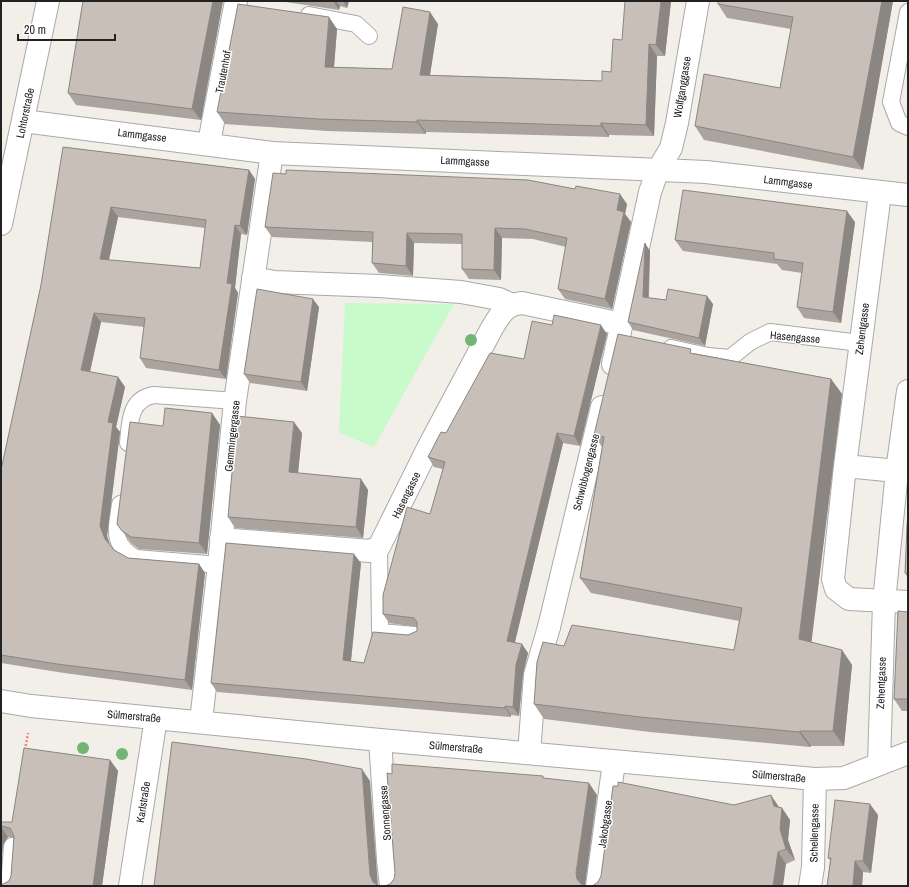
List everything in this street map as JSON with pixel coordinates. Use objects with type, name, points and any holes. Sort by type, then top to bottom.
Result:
[{"type":"street","name":"Lohtorstraße","points":[[1,224],[48,1]]},
{"type":"street","name":"Wolfganggasse","points":[[658,170],[670,148],[677,123],[698,1]]},
{"type":"street","name":"Trautenhof","points":[[209,143],[241,4]]},
{"type":"street","name":"Lammgasse","points":[[23,121],[209,143],[272,153],[706,172],[908,196]]},
{"type":"street","name":"Gemmingergasse","points":[[201,721],[219,565],[235,401],[272,153]]},
{"type":"street","name":"Schwibbogengasse","points":[[529,753],[535,675],[549,627],[607,386],[625,334],[650,192],[658,170]]},
{"type":"street","name":"Zehentgasse","points":[[880,193],[845,466],[833,579],[836,589],[849,599],[884,602]]},
{"type":"street","points":[[253,278],[275,282],[379,286],[461,292],[499,299],[510,304],[522,303],[625,334]]},
{"type":"street","name":"Hasengasse","points":[[379,547],[428,448],[492,328],[510,304]]},
{"type":"street","name":"Zehentgasse","points":[[878,764],[884,602],[897,471],[908,392]]},
{"type":"street","points":[[845,466],[897,471]]},
{"type":"street","points":[[221,539],[370,551],[379,547]]},
{"type":"street","points":[[884,602],[908,602]]},
{"type":"street","name":"Sülmerstraße","points":[[1,701],[31,706],[201,721],[380,740],[815,779],[844,778],[908,753]]},
{"type":"street","name":"Karlstraße","points":[[130,886],[156,718]]},
{"type":"street","name":"Sonnengasse","points":[[380,740],[391,886]]},
{"type":"street","name":"Jakobgasse","points":[[597,886],[614,762]]},
{"type":"street","name":"Schellengasse","points":[[812,876],[815,779]]},
{"type":"lane","points":[[908,12],[891,102],[899,122],[908,127]]},
{"type":"lane","points":[[296,13],[356,24],[370,36]]},
{"type":"lane","name":"Hasengasse","points":[[656,345],[708,356],[730,358],[750,342],[770,332],[860,344]]},
{"type":"lane","points":[[126,459],[132,411],[138,402],[146,396],[154,395],[235,401]]},
{"type":"lane","points":[[122,490],[116,538],[127,553],[136,558],[219,565]]},
{"type":"lane","points":[[379,547],[380,632],[415,635]]},
{"type":"lane","points":[[9,886],[12,846]]},
{"type":"path","points":[[24,757],[31,706]]},
{"type":"green space","points":[[345,303],[454,304],[374,447],[339,433]]},
{"type":"building","points":[[83,1],[213,1],[192,109],[68,93]]},
{"type":"building","points":[[625,1],[661,1],[656,45],[649,44],[646,125],[601,123],[601,126],[417,120],[417,122],[319,119],[217,112],[238,4],[329,17],[325,67],[392,69],[403,7],[430,12],[420,75],[602,81],[602,71],[611,72],[613,39],[622,40]]},
{"type":"building","points":[[718,1],[882,1],[853,157],[695,126],[704,74],[780,88],[793,17],[718,4]]},
{"type":"building","points":[[63,147],[249,170],[240,226],[235,225],[227,283],[232,284],[219,370],[140,358],[145,318],[94,313],[81,370],[118,377],[108,422],[113,423],[100,526],[105,539],[114,550],[128,558],[199,564],[185,680],[57,664],[1,655],[1,470],[41,285]],"holes":[[[111,207],[206,220],[200,268],[100,259]]]},
{"type":"building","points":[[286,170],[528,180],[575,189],[576,186],[620,194],[617,210],[624,212],[605,299],[558,289],[567,238],[525,229],[495,228],[494,270],[462,269],[462,234],[407,233],[406,266],[372,263],[373,232],[265,227],[273,173],[286,174]]},
{"type":"building","points":[[683,190],[847,211],[833,312],[797,307],[803,263],[774,259],[774,253],[675,240]]},
{"type":"building","points":[[645,243],[643,297],[666,300],[668,289],[707,296],[699,338],[628,322]]},
{"type":"building","points":[[257,289],[313,299],[301,382],[244,374]]},
{"type":"building","points":[[554,315],[601,325],[574,436],[557,433],[507,641],[522,644],[516,665],[513,707],[505,706],[505,708],[211,683],[226,543],[354,554],[343,660],[364,663],[373,632],[408,635],[417,631],[417,622],[414,618],[383,614],[383,595],[407,507],[430,514],[445,462],[428,457],[441,432],[446,433],[490,353],[524,359],[532,321],[552,325]]},
{"type":"building","points":[[618,334],[691,349],[690,353],[831,379],[799,639],[842,650],[833,731],[799,732],[640,717],[534,704],[537,662],[543,642],[564,646],[572,625],[734,650],[742,608],[580,578],[604,437],[594,435]]},
{"type":"building","points":[[165,408],[212,413],[199,543],[131,537],[122,531],[117,524],[130,422],[163,426]]},
{"type":"building","points":[[237,416],[294,422],[289,472],[361,479],[356,527],[228,517]]},
{"type":"building","points":[[908,516],[908,574],[905,573]]},
{"type":"building","points":[[898,611],[908,612],[908,699],[894,699]]},
{"type":"building","points":[[172,742],[306,759],[362,769],[370,875],[373,882],[381,886],[154,886]]},
{"type":"building","points":[[24,748],[110,760],[93,886],[1,886],[9,881],[11,876],[14,836],[10,828],[1,826],[1,822],[12,822]]},
{"type":"building","points":[[392,764],[543,776],[543,778],[589,783],[576,873],[577,879],[581,884],[586,886],[385,886],[390,884],[394,879],[395,873],[387,773],[392,774]]},
{"type":"building","points":[[618,782],[734,805],[771,795],[774,806],[782,808],[780,829],[786,849],[778,852],[773,886],[590,886],[598,882],[601,876],[613,786],[618,786]]},
{"type":"building","points":[[835,800],[870,804],[863,861],[855,861],[853,886],[827,886],[831,858],[828,858]]}]
